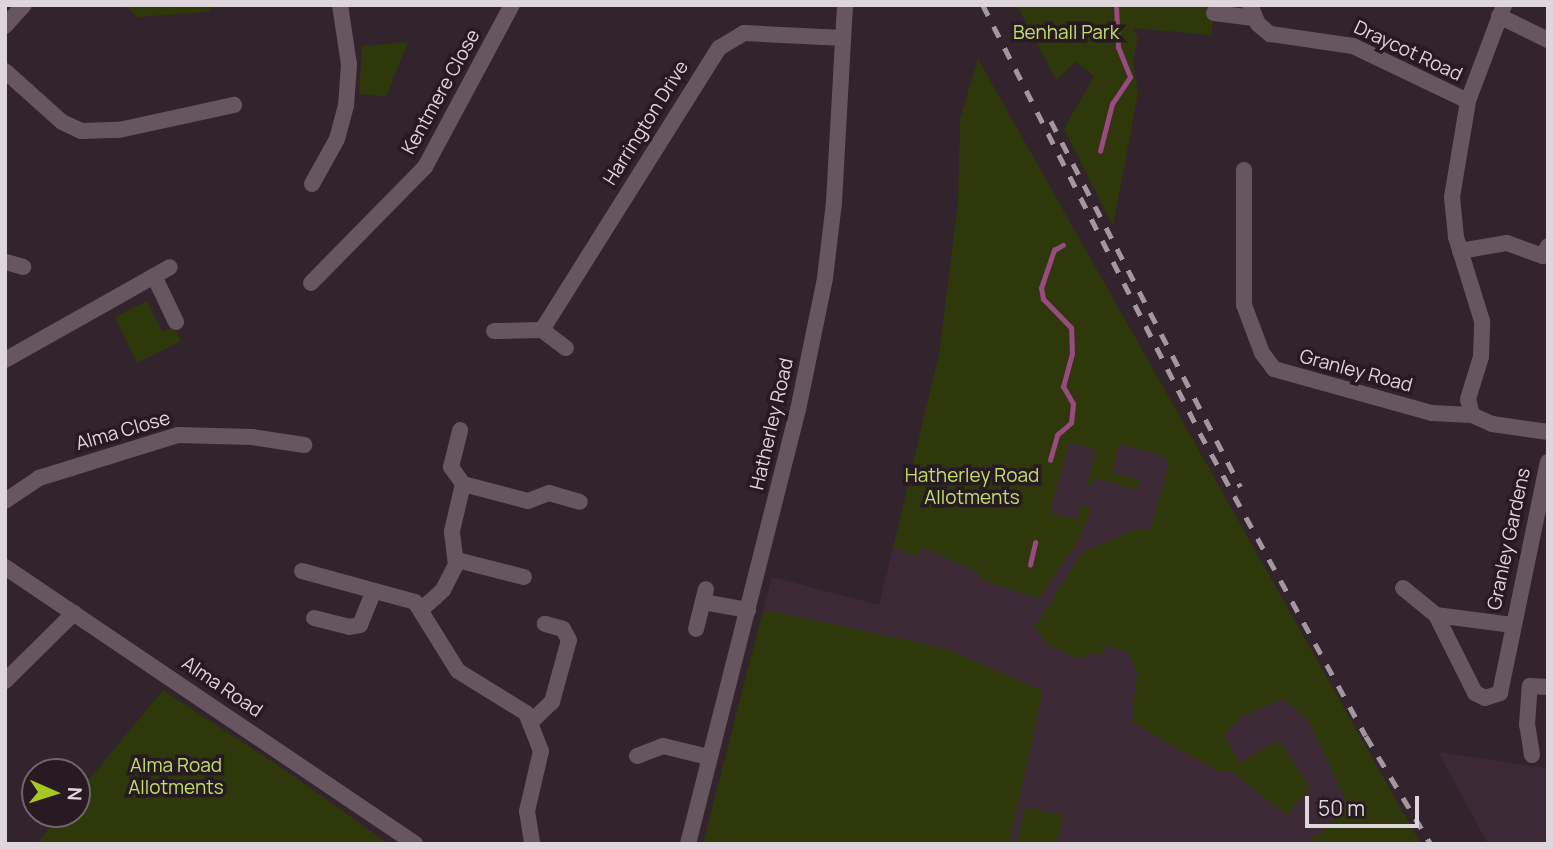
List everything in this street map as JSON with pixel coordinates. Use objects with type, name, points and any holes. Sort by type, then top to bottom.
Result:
[{"type":"street","points":[[5,26],[24,5]]},
{"type":"street","points":[[312,184],[337,139],[346,106],[349,65],[340,5]]},
{"type":"street","name":"Kentmere Close","points":[[312,284],[425,167],[512,5]]},
{"type":"street","name":"Hatherley Road","points":[[688,844],[798,410],[825,278],[834,202],[845,5]]},
{"type":"street","points":[[1472,415],[1468,399],[1483,332],[1460,251],[1452,197],[1468,101],[1501,11],[1548,40]]},
{"type":"street","name":"Draycot Road","points":[[1214,13],[1252,12],[1270,34],[1353,46],[1468,101]]},
{"type":"street","name":"Harrington Drive","points":[[542,330],[719,48],[744,33],[844,38]]},
{"type":"street","points":[[5,71],[62,122],[81,131],[119,130],[234,104]]},
{"type":"street","name":"Granley Road","points":[[1244,170],[1244,305],[1269,365],[1303,380],[1432,413],[1472,415],[1482,422],[1548,432]]},
{"type":"street","points":[[1460,251],[1507,243],[1543,256],[1548,246]]},
{"type":"street","points":[[5,261],[23,267]]},
{"type":"street","points":[[5,360],[170,267]]},
{"type":"street","points":[[155,276],[176,322]]},
{"type":"street","points":[[494,331],[542,330],[566,348]]},
{"type":"street","points":[[460,430],[451,467],[463,484],[528,501],[549,493],[580,502]]},
{"type":"street","name":"Alma Close","points":[[5,501],[39,478],[178,435],[228,435],[304,445]]},
{"type":"street","name":"Granley Gardens","points":[[1403,587],[1436,615],[1472,689],[1485,698],[1503,688],[1512,625],[1548,462]]},
{"type":"street","points":[[422,609],[447,584],[457,560],[452,531],[463,484]]},
{"type":"street","points":[[457,560],[524,578]]},
{"type":"street","name":"Alma Road","points":[[5,567],[415,844]]},
{"type":"street","points":[[302,571],[410,599],[422,609],[436,641],[458,671],[519,706],[532,721],[541,751],[527,811],[532,844]]},
{"type":"street","points":[[314,618],[349,627],[360,625],[374,591]]},
{"type":"street","points":[[696,629],[705,595],[748,610]]},
{"type":"street","points":[[5,681],[74,613]]},
{"type":"street","name":"Granley Gardens","points":[[1436,615],[1512,625]]},
{"type":"street","points":[[532,721],[552,702],[569,640],[563,629],[545,624]]},
{"type":"street","points":[[1532,755],[1527,725],[1530,687],[1548,687]]},
{"type":"street","points":[[637,756],[663,746],[708,757]]},
{"type":"shaded area","points":[[1159,418],[1382,844],[703,844],[772,577],[879,605],[897,532],[1044,425]]},
{"type":"shaded area","points":[[1548,746],[1548,844],[1488,844],[1438,752],[1545,768]]},
{"type":"green space","points":[[124,5],[214,5],[208,12],[137,17]]},
{"type":"green space","name":"Benhall Park","points":[[1017,5],[1215,5],[1211,35],[1132,28],[1138,37],[1133,61],[1138,93],[1113,226],[1064,129],[1094,76],[1076,62],[1056,80]]},
{"type":"green space","points":[[408,42],[386,97],[359,94],[362,46]]},
{"type":"green space","name":"Hatherley Road Allotments","points":[[978,59],[1421,844],[1312,844],[1312,836],[1322,834],[1346,801],[1309,721],[1284,699],[1240,717],[1224,734],[1240,763],[1274,742],[1282,744],[1310,788],[1287,815],[1231,771],[1219,772],[1132,722],[1137,673],[1129,653],[1106,645],[1103,655],[1089,652],[1088,658],[1075,657],[1050,646],[1038,633],[1035,626],[1083,552],[1139,528],[1150,531],[1169,465],[1165,457],[1119,444],[1112,472],[1140,480],[1137,490],[1095,478],[1092,487],[1087,485],[1096,450],[1069,442],[1050,512],[1077,520],[1081,505],[1092,508],[1080,538],[1039,599],[979,579],[981,574],[922,547],[917,557],[893,547],[939,354],[958,202],[960,118]]},
{"type":"green space","points":[[147,301],[163,332],[174,327],[181,341],[137,363],[115,317]]},
{"type":"green space","points":[[772,611],[945,648],[1043,691],[1009,844],[703,844],[762,614]]},
{"type":"green space","name":"Alma Road Allotments","points":[[163,690],[285,770],[389,844],[36,844],[49,828],[91,828],[91,777]]},
{"type":"green space","points":[[1025,807],[1063,815],[1057,844],[1017,844]]},
{"type":"waterway","points":[[1100,151],[1112,104],[1130,77],[1118,48],[1116,5]]},
{"type":"waterway","points":[[1050,460],[1057,435],[1071,423],[1073,404],[1063,387],[1072,354],[1071,328],[1043,299],[1041,288],[1054,250],[1063,245]]},
{"type":"waterway","points":[[1030,565],[1035,543]]},
{"type":"railway","points":[[983,5],[1200,433],[1366,736],[1431,844]]},
{"type":"railway","points":[[1051,121],[1241,487]]}]
